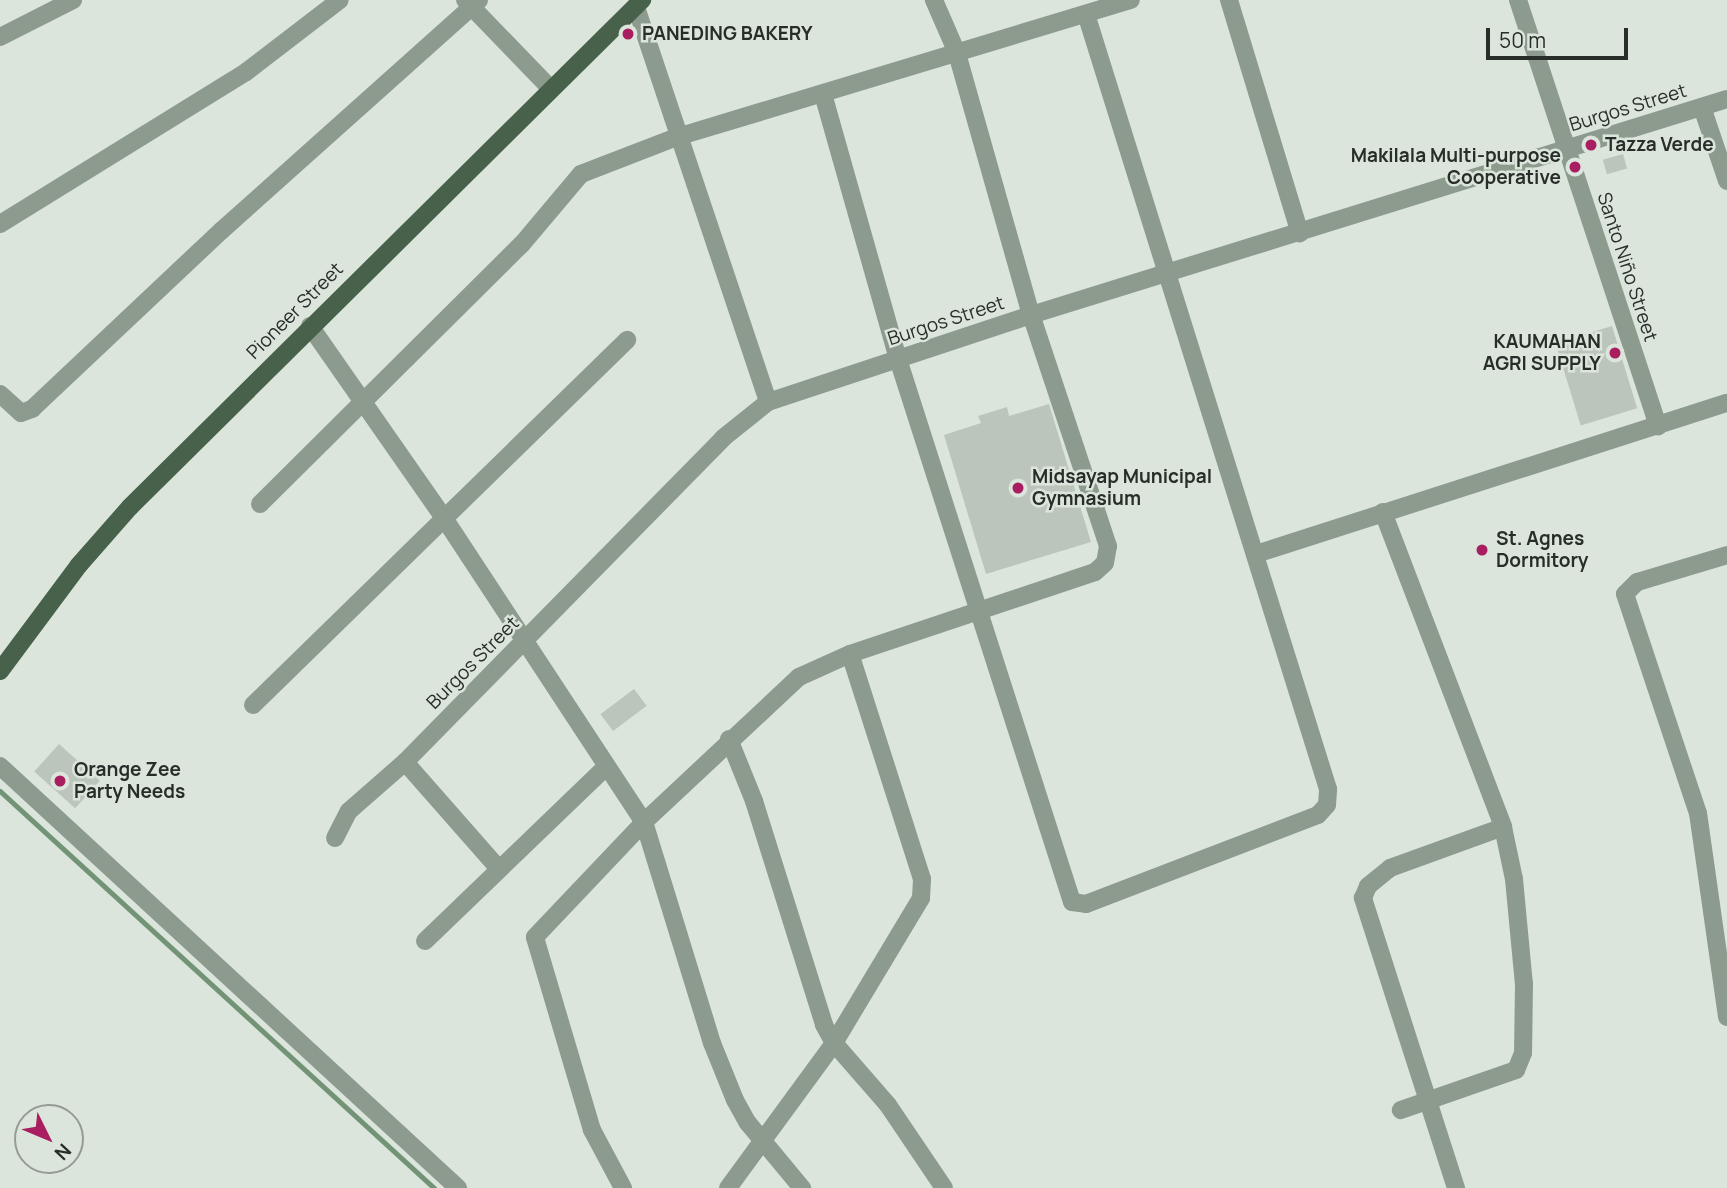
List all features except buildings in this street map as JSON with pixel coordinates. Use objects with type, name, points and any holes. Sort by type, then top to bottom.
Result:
[{"type":"main road","name":"Pioneer Street","points":[[0,671],[79,565],[130,507],[549,87],[639,3]]},
{"type":"street","points":[[0,37],[73,0]]},
{"type":"street","points":[[0,224],[246,72],[340,0]]},
{"type":"street","points":[[623,1188],[592,1130],[535,937],[644,822],[729,739],[799,677],[850,654],[1095,572],[1105,563],[1108,546],[1031,315],[957,53],[934,0]]},
{"type":"street","points":[[260,504],[522,244],[581,174],[677,138],[1131,0]]},
{"type":"street","points":[[1229,0],[1300,233]]},
{"type":"street","name":"Santo Niño Street","points":[[1518,0],[1658,427]]},
{"type":"street","points":[[0,394],[22,413],[32,409],[221,230],[471,2],[549,87]]},
{"type":"street","points":[[639,3],[677,138],[768,402]]},
{"type":"street","points":[[823,94],[898,359],[1072,902],[1086,904],[1318,815],[1327,805],[1328,789],[1086,14]]},
{"type":"street","name":"Burgos Street","points":[[335,838],[349,811],[405,762],[701,460],[768,402],[1031,315],[1167,275],[1727,99]]},
{"type":"street","points":[[1702,107],[1727,181]]},
{"type":"street","points":[[310,326],[444,518],[523,643],[644,822],[712,1043],[742,1115],[802,1188]]},
{"type":"street","points":[[253,705],[627,340]]},
{"type":"street","points":[[1256,554],[1727,403]]},
{"type":"street","points":[[1383,512],[1503,827],[1514,879],[1524,984],[1522,1064],[1509,1075],[1401,1110]]},
{"type":"street","points":[[1727,555],[1637,582],[1625,594],[1698,813],[1727,1017]]},
{"type":"street","points":[[728,1188],[834,1043],[914,912],[922,879],[850,654]]},
{"type":"street","points":[[729,739],[754,801],[820,1013],[834,1043],[876,1090],[944,1188]]},
{"type":"street","points":[[405,762],[499,869]]},
{"type":"street","points":[[0,766],[458,1188]]},
{"type":"street","points":[[425,941],[606,767]]},
{"type":"street","points":[[1456,1188],[1363,898],[1368,886],[1390,868],[1503,827]]},
{"type":"waterway","points":[[0,791],[434,1188]]},
{"type":"place","name":"PANEDING BAKERY","points":[[628,34]]},
{"type":"place","name":"Tazza Verde","points":[[1591,145]]},
{"type":"place","name":"Makilala Multi-purpose Cooperative","points":[[1575,167]]},
{"type":"place","name":"KAUMAHAN AGRI SUPPLY","points":[[1615,353]]},
{"type":"place","name":"Midsayap Municipal Gymnasium","points":[[1018,488]]},
{"type":"place","name":"St. Agnes Dormitory","points":[[1482,550]]},
{"type":"place","name":"Orange Zee Party Needs","points":[[60,781]]}]
